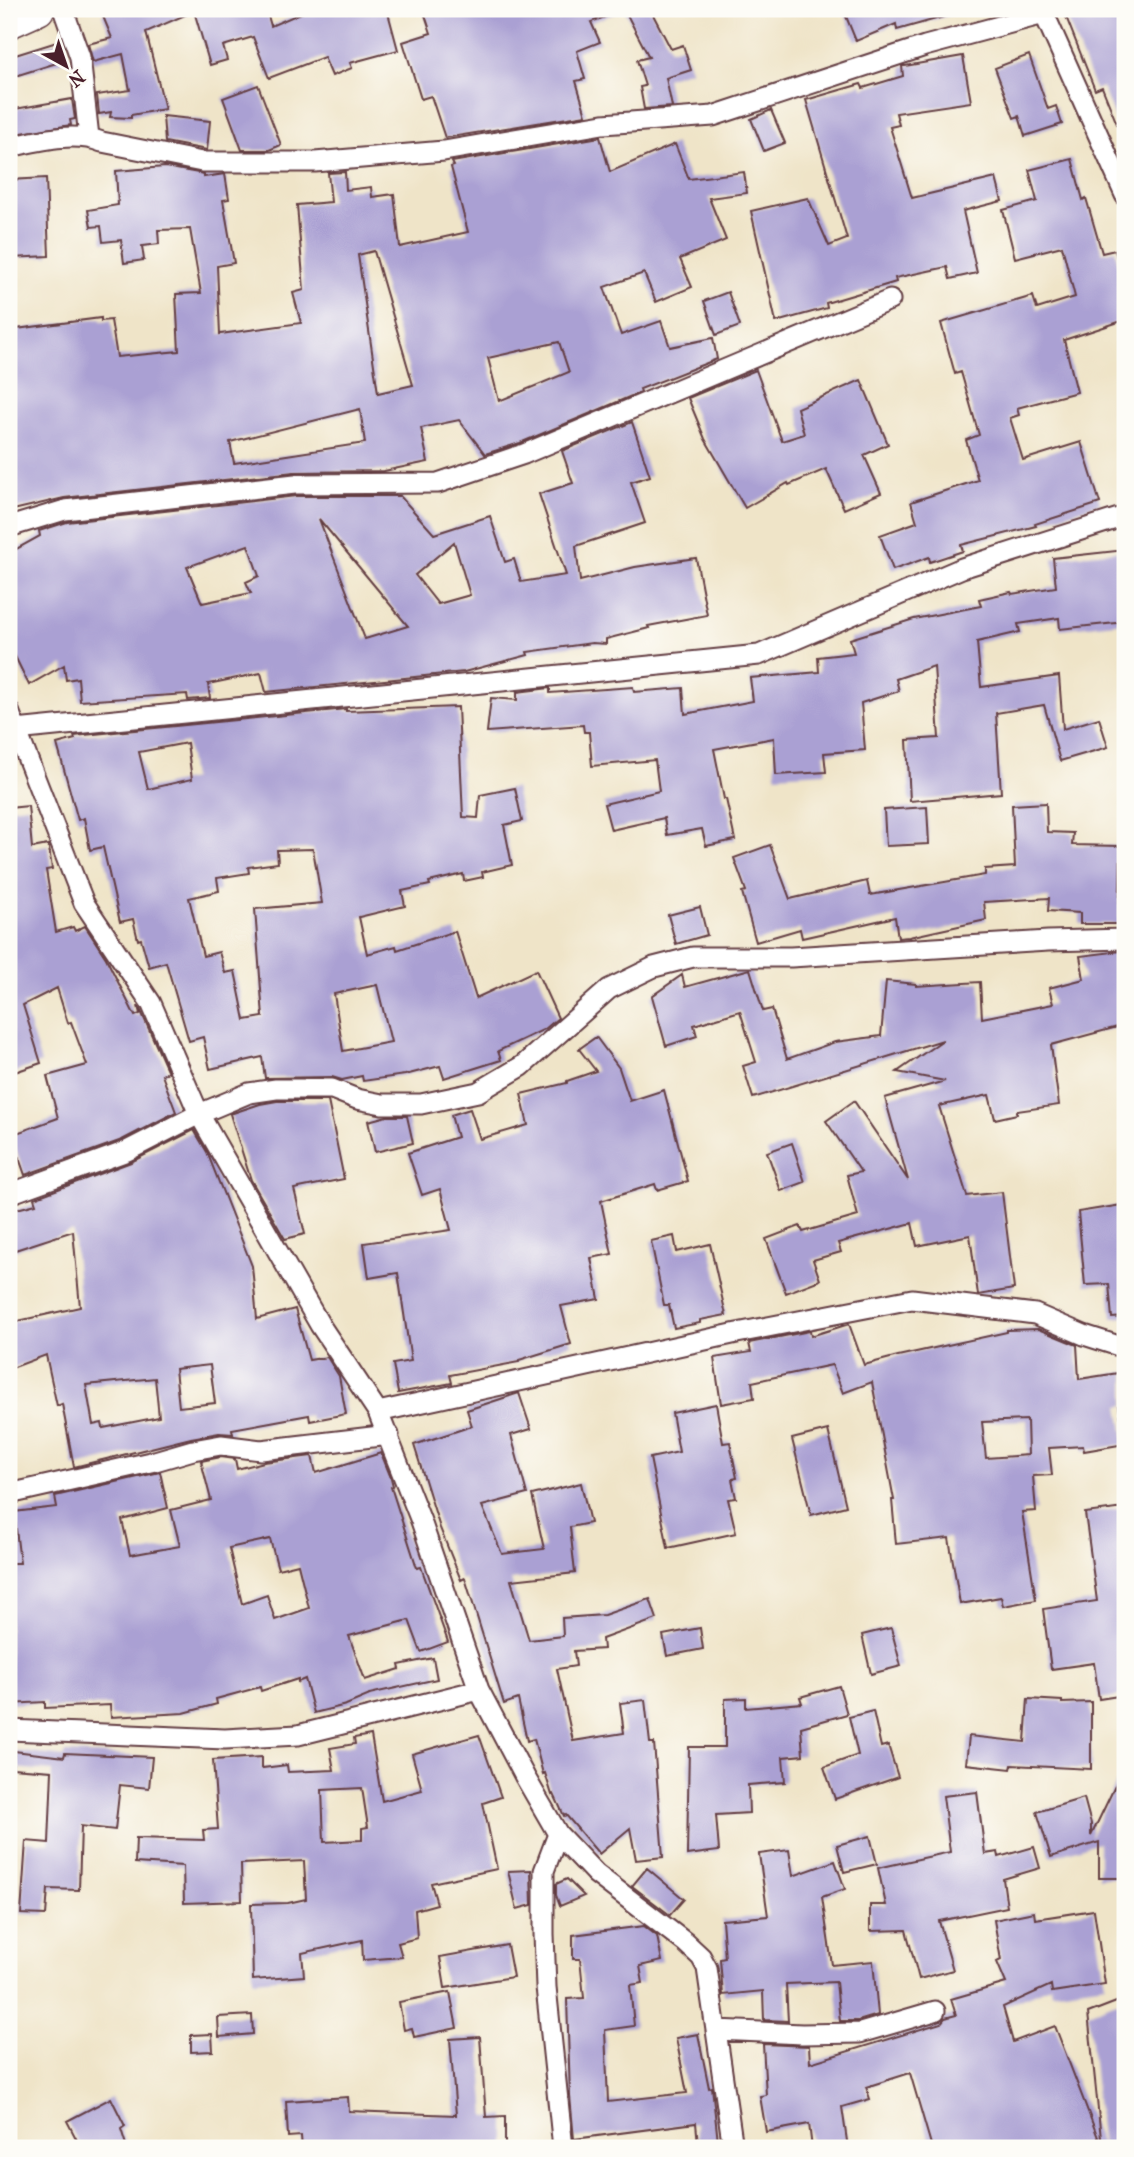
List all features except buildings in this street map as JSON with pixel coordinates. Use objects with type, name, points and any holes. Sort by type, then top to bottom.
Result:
[{"type":"highway","points":[[9,22],[38,9]]},
{"type":"street","points":[[63,9],[79,57],[89,137]]},
{"type":"street","points":[[9,147],[52,139],[89,137],[202,162],[315,162],[444,151],[603,124],[713,116],[925,46],[1043,12],[1125,195]]},
{"type":"street","points":[[9,527],[65,510],[295,484],[438,483],[524,454],[890,300]]},
{"type":"street","points":[[733,2148],[707,1968],[701,1957],[687,1943],[596,1874],[558,1834],[524,1777],[479,1690],[389,1435],[320,1325],[199,1115],[151,1003],[83,903],[13,721],[759,655],[962,568],[1125,516]]},
{"type":"street","points":[[9,1194],[127,1152],[249,1093],[276,1089],[332,1089],[357,1099],[382,1104],[421,1104],[478,1092],[522,1066],[609,989],[654,968],[692,957],[744,959],[1125,939]]},
{"type":"street","points":[[377,1412],[724,1336],[912,1299],[1035,1314],[1084,1335],[1125,1348]]},
{"type":"street","points":[[9,1494],[221,1445],[261,1450],[389,1435]]},
{"type":"street","points":[[9,1730],[225,1739],[298,1735],[479,1690]]},
{"type":"street","points":[[558,1834],[544,1871],[544,1934],[546,1987],[563,2148]]},
{"type":"street","points":[[717,2030],[802,2034],[860,2033],[935,2011]]}]
